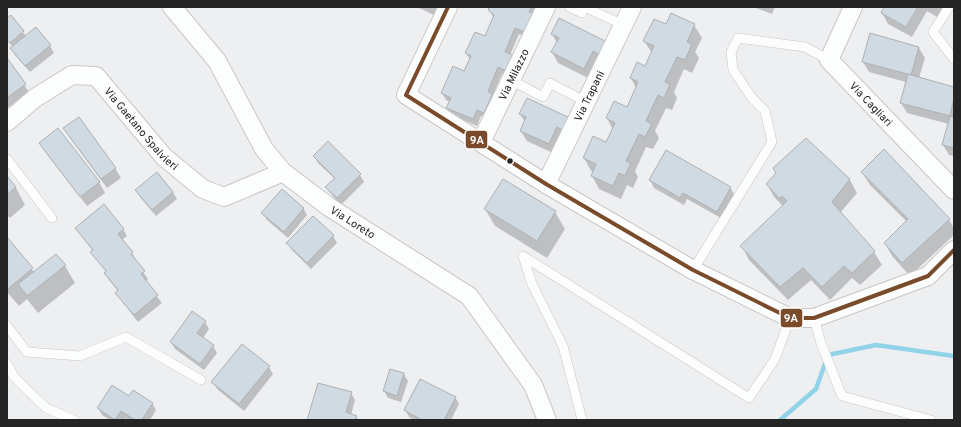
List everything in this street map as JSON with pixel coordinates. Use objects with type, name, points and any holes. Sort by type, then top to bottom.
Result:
[{"type":"street","name":"Via Loreto","points":[[172,7],[217,61],[264,149],[283,172],[329,206],[469,296],[533,385],[548,420]]},
{"type":"street","points":[[448,7],[406,95],[546,184],[693,270],[790,318],[814,318],[928,276],[954,250]]},
{"type":"street","name":"Via Milazzo","points":[[481,142],[546,7]]},
{"type":"street","name":"Via Trapani","points":[[546,184],[632,7]]},
{"type":"street","points":[[829,60],[853,7]]},
{"type":"street","name":"Via Cagliari","points":[[829,60],[954,190]]},
{"type":"street","name":"Via Gaetano Spalvieri","points":[[7,122],[35,98],[72,75],[96,76],[164,157],[203,189],[224,197],[283,172]]},
{"type":"lane","points":[[569,7],[582,13],[585,7],[623,25]]},
{"type":"lane","points":[[949,7],[933,32],[954,59]]},
{"type":"lane","points":[[693,270],[772,142],[765,111],[752,98],[733,70],[731,52],[738,38],[805,47],[829,60]]},
{"type":"lane","points":[[511,80],[543,97],[550,83],[586,102]]},
{"type":"lane","points":[[7,159],[52,218]]},
{"type":"lane","points":[[582,420],[563,346],[532,284],[523,256],[749,398],[775,359],[790,318]]},
{"type":"lane","points":[[814,318],[820,343],[842,396],[931,420]]},
{"type":"lane","points":[[7,326],[27,352],[80,356],[126,337],[201,380]]},
{"type":"lane","points":[[7,364],[14,377],[46,408],[74,420]]},
{"type":"building","points":[[489,7],[531,7],[529,12],[535,14],[527,33],[515,28],[505,52],[513,55],[507,71],[498,67],[488,91],[492,95],[484,113],[477,110],[473,119],[446,108],[451,98],[441,93],[453,66],[464,71],[471,56],[465,53],[475,32],[485,36],[494,15],[488,10]]},
{"type":"building","points":[[884,7],[918,7],[906,27],[881,13]]},
{"type":"building","points":[[671,13],[695,24],[687,42],[692,44],[685,60],[677,57],[665,82],[670,84],[664,98],[658,95],[646,121],[652,124],[645,137],[639,134],[626,161],[631,163],[625,176],[619,173],[613,186],[591,176],[596,164],[583,158],[593,136],[606,142],[615,123],[606,118],[614,101],[627,107],[638,82],[630,78],[637,62],[645,66],[654,46],[643,41],[654,19],[666,24]]},
{"type":"building","points":[[11,15],[24,31],[10,43],[7,40],[7,18]]},
{"type":"building","points":[[559,18],[607,42],[600,55],[593,51],[584,69],[551,52],[559,38],[551,34]]},
{"type":"building","points":[[36,27],[51,45],[25,66],[10,48]]},
{"type":"building","points":[[870,33],[919,47],[911,75],[862,62]]},
{"type":"building","points":[[7,58],[26,84],[7,98]]},
{"type":"building","points":[[908,74],[954,87],[954,98],[950,116],[900,103]]},
{"type":"building","points":[[527,98],[570,118],[564,131],[557,127],[549,144],[520,131],[526,117],[519,114]]},
{"type":"building","points":[[950,116],[954,117],[954,148],[942,145]]},
{"type":"building","points":[[79,117],[116,168],[101,179],[63,128]]},
{"type":"building","points":[[58,128],[100,182],[80,197],[39,143]]},
{"type":"building","points":[[806,138],[850,179],[832,202],[875,251],[852,273],[844,266],[822,287],[803,268],[780,287],[740,246],[787,201],[782,196],[780,199],[766,184],[776,173],[773,168]]},
{"type":"building","points":[[328,141],[361,174],[337,198],[325,187],[335,178],[313,156]]},
{"type":"building","points":[[884,149],[950,219],[902,263],[884,243],[908,219],[861,172]]},
{"type":"building","points":[[666,150],[731,187],[717,212],[683,193],[680,198],[649,180]]},
{"type":"building","points":[[157,172],[173,192],[152,210],[135,190]]},
{"type":"building","points":[[7,176],[16,187],[7,195]]},
{"type":"building","points":[[503,179],[556,211],[537,241],[484,209]]},
{"type":"building","points":[[282,189],[304,208],[284,232],[261,213]]},
{"type":"building","points":[[104,204],[124,229],[118,234],[133,252],[131,254],[145,271],[141,274],[158,295],[134,315],[115,293],[118,290],[104,273],[106,271],[90,252],[93,250],[75,228]]},
{"type":"building","points":[[313,216],[334,235],[307,263],[286,243]]},
{"type":"building","points":[[7,237],[33,268],[8,289],[7,288]]},
{"type":"building","points":[[56,254],[66,265],[27,296],[18,284]]},
{"type":"building","points":[[192,311],[206,321],[197,333],[214,345],[200,364],[170,342]]},
{"type":"building","points":[[242,344],[270,366],[239,404],[211,382]]},
{"type":"building","points":[[390,369],[404,373],[397,396],[383,391]]},
{"type":"building","points":[[420,379],[456,397],[444,420],[422,420],[404,410]]},
{"type":"building","points":[[318,383],[352,392],[346,412],[357,416],[355,420],[307,420]]},
{"type":"building","points":[[112,385],[129,396],[133,390],[153,403],[142,420],[135,420],[121,411],[115,420],[97,408]]},
{"type":"waterway","points":[[780,420],[816,389],[828,355],[876,345],[954,356]]},
{"type":"transit line","name":"9A","points":[[448,7],[406,95],[546,184],[693,270],[790,318],[814,318],[928,276],[954,250]]}]
